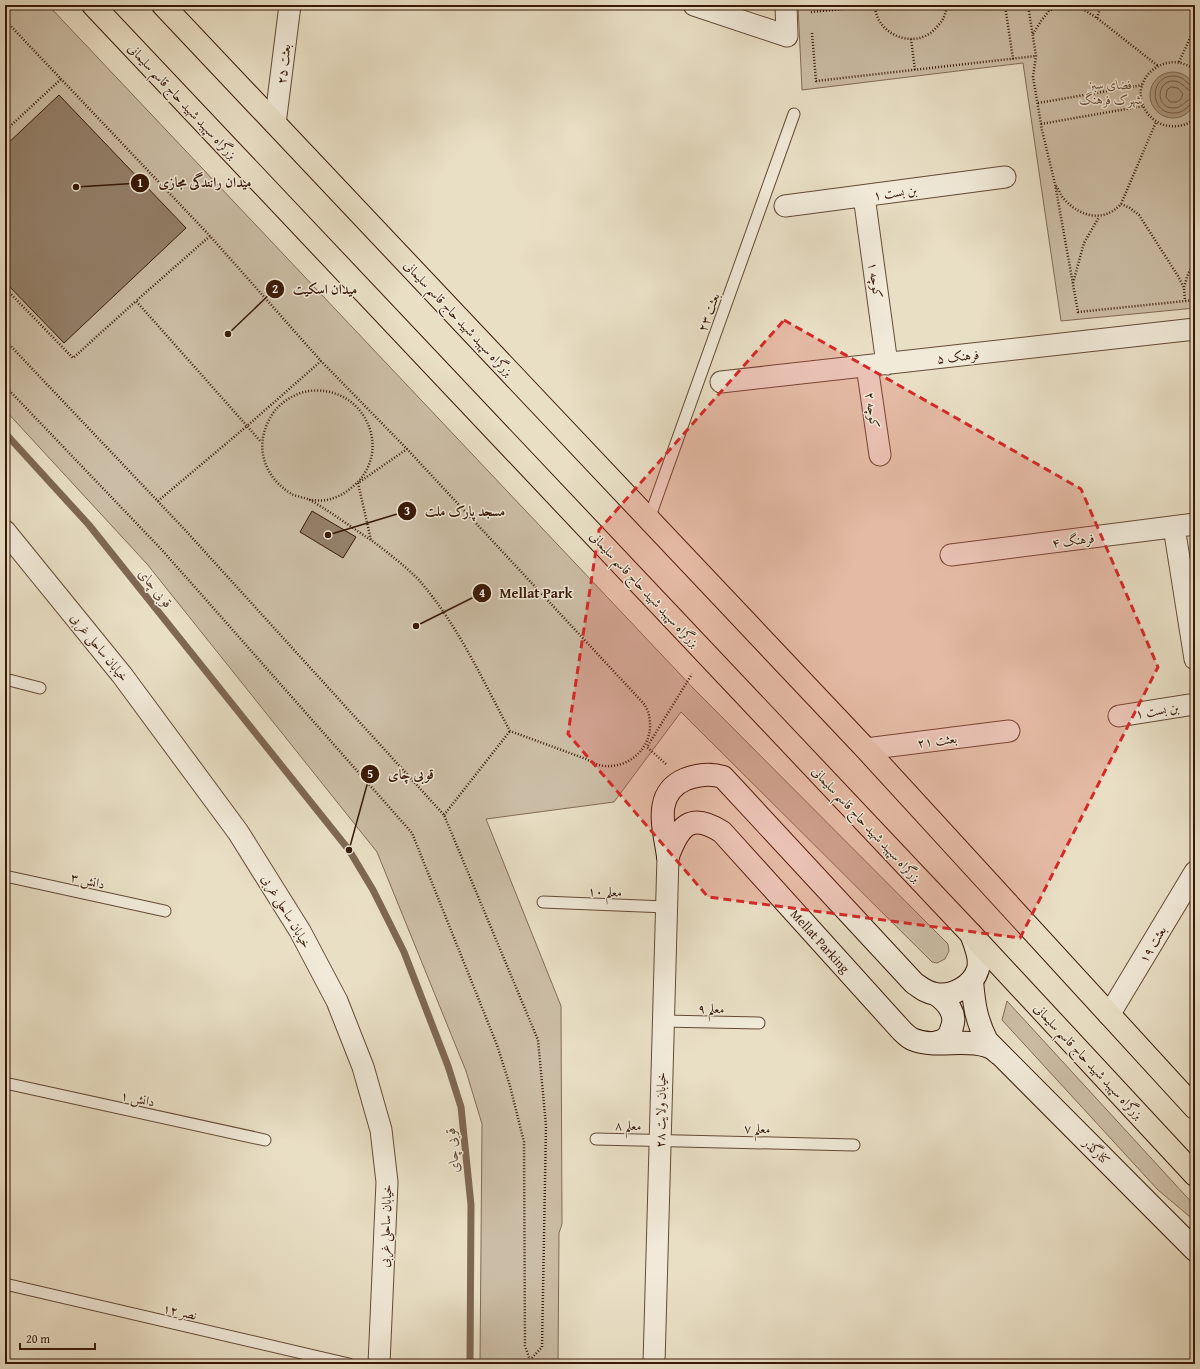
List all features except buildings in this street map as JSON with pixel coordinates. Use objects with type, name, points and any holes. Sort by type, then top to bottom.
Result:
[{"type":"highway","name":"بزرگراه سپهبد شهید حاج قاسم سلیمانی","points":[[93,5],[971,934],[1195,1175]]},
{"type":"highway","name":"بزرگراه سپهبد شهید حاج قاسم سلیمانی","points":[[163,5],[866,749],[1195,1108]]},
{"type":"street","name":"بعثت ۲۵","points":[[275,124],[290,5]]},
{"type":"street","points":[[694,5],[788,36],[786,5]]},
{"type":"street","name":"بن بست ۱","points":[[785,206],[1005,177]]},
{"type":"street","name":"کوچه ۱","points":[[864,196],[877,365]]},
{"type":"street","name":"فرهنک ۵","points":[[721,382],[1195,329]]},
{"type":"street","name":"کوچه ۲","points":[[877,365],[880,455]]},
{"type":"street","name":"فرهنگ ۴","points":[[951,555],[1195,524]]},
{"type":"street","points":[[1174,527],[1195,659]]},
{"type":"street","name":"خیابان ساحلی غربی","points":[[5,531],[122,675],[238,832],[300,931],[337,1001],[363,1067],[381,1130],[387,1182],[379,1364]]},
{"type":"street","name":"بن بست ۱","points":[[1119,716],[1195,704]]},
{"type":"street","name":"بعثت ۲۱","points":[[866,749],[1009,731]]},
{"type":"street","points":[[668,856],[663,816],[663,803],[667,793],[678,783],[692,777],[715,775],[723,777],[914,983],[925,991],[937,995],[945,1000],[950,1008],[954,1023],[951,1032],[946,1038],[934,1043]]},
{"type":"street","name":"Mellat Parking","points":[[668,856],[675,838],[686,824],[696,822],[713,826],[722,832],[910,1038],[934,1043],[980,1044],[989,1046],[998,1053]]},
{"type":"street","name":"خیابان ولایت ۲۸","points":[[654,1364],[668,856]]},
{"type":"street","name":"بعثت ۱۹","points":[[1109,1015],[1195,872]]},
{"type":"street","points":[[937,995],[950,994],[962,989],[972,981],[978,970],[979,961],[976,946],[971,934]]},
{"type":"street","points":[[972,981],[975,1010],[982,1032],[998,1053]]},
{"type":"street","name":"کنارگذر","points":[[998,1053],[1195,1250]]},
{"type":"lane","name":"بعثت ۲۳","points":[[649,519],[794,114]]},
{"type":"lane","points":[[5,679],[40,688]]},
{"type":"lane","name":"دانش ۳","points":[[5,876],[164,911]]},
{"type":"lane","name":"معلم ۱۰","points":[[543,902],[666,907]]},
{"type":"lane","name":"معلم ۹","points":[[663,1021],[759,1023]]},
{"type":"lane","name":"دانش ۱","points":[[5,1083],[265,1140]]},
{"type":"lane","name":"معلم ۸","points":[[596,1138],[660,1140]]},
{"type":"lane","name":"معلم ۷","points":[[660,1140],[854,1145]]},
{"type":"lane","name":"نصر ۱۲","points":[[5,1284],[349,1364]]},
{"type":"path","points":[[810,5],[811,20]]},
{"type":"path","points":[[811,12],[875,5],[878,19],[884,28],[893,35],[904,39],[916,39],[927,35],[936,28],[943,19],[946,5]]},
{"type":"path","points":[[1005,5],[1013,59]]},
{"type":"path","points":[[1028,5],[1036,56],[1033,76],[1041,124],[1055,184],[1078,312],[1195,300]]},
{"type":"path","points":[[1097,18],[1101,5]]},
{"type":"path","points":[[1032,34],[1049,11],[1058,6],[1081,8],[1097,18],[1158,66]]},
{"type":"path","points":[[5,20],[210,236],[321,361],[407,450],[639,698],[645,705],[649,716],[650,728],[648,740],[641,751],[632,759],[621,764],[609,766],[597,764],[510,731],[474,662],[446,615],[417,579],[371,540],[309,500],[291,494],[276,483],[266,467],[262,442],[264,431],[272,414],[284,401],[301,392],[319,390],[337,393],[353,402],[364,415],[372,432],[373,450],[368,468],[358,483],[371,540]]},
{"type":"path","points":[[812,27],[816,81],[1036,56]]},
{"type":"path","points":[[1179,62],[1195,27]]},
{"type":"path","points":[[911,39],[915,70]]},
{"type":"path","points":[[1195,70],[1190,66],[1179,62],[1168,62],[1158,66],[1148,74],[1142,85],[1142,99],[1144,106],[1151,118],[1156,122],[1165,126],[1174,127],[1183,126],[1195,118]]},
{"type":"path","points":[[5,131],[61,79]]},
{"type":"path","points":[[1038,103],[1142,85]]},
{"type":"path","points":[[1041,124],[1144,106]]},
{"type":"path","points":[[1192,121],[1195,128]]},
{"type":"path","points":[[1055,184],[1063,198],[1074,208],[1086,214],[1099,217],[1112,212],[1121,204],[1156,122]]},
{"type":"path","points":[[1121,204],[1130,208],[1138,216],[1178,276],[1184,288]]},
{"type":"path","points":[[1073,285],[1084,243],[1099,217]]},
{"type":"path","points":[[5,288],[73,358],[210,236]]},
{"type":"path","points":[[1184,301],[1184,288],[1188,274],[1195,262]]},
{"type":"path","points":[[136,301],[262,442]]},
{"type":"path","points":[[5,340],[158,501],[444,815],[538,1040],[546,1126],[542,1347],[530,1360]]},
{"type":"path","points":[[158,501],[321,361]]},
{"type":"path","points":[[5,386],[162,550],[412,833],[497,1045],[510,1086],[524,1142],[526,1346],[530,1364]]},
{"type":"path","points":[[309,500],[327,500],[344,494],[407,450]]},
{"type":"path","points":[[647,747],[693,672]]},
{"type":"path","points":[[444,815],[510,731]]},
{"type":"highlighted area","points":[[784,320],[1081,489],[1158,667],[1020,938],[708,897],[568,734],[599,530]]},
{"type":"green space","points":[[5,5],[48,5],[694,689],[948,944],[949,951],[945,959],[937,963],[932,962],[681,712],[614,802],[486,819],[561,1006],[562,1224],[559,1233],[558,1364],[480,1364],[482,1124],[466,1071],[377,852],[147,564],[5,410]]},
{"type":"green space","name":"فضای سبز شهرک فرهنگ","points":[[798,5],[1195,5],[1195,308],[1061,321],[1023,63],[802,90]]},
{"type":"green space","points":[[1007,1001],[1195,1206],[1195,1221],[1158,1190],[1002,1020]]},
{"type":"water","points":[[1173,72],[1186,76],[1192,82],[1196,95],[1192,108],[1186,114],[1173,118],[1160,114],[1154,108],[1150,95],[1154,82],[1160,76]]},
{"type":"waterway","name":"قوبی چای","points":[[5,433],[89,525],[349,850],[373,890],[404,952],[448,1066],[461,1107],[471,1205],[470,1364]]},
{"type":"place","name":"میدان رانندگی مجازی","points":[[76,187]]},
{"type":"place","name":"میدان اسکیت","points":[[228,334]]},
{"type":"place","name":"مسجد پارک ملت","points":[[328,535]]},
{"type":"place","name":"Mellat Park","points":[[416,626]]},
{"type":"place","name":"قوبی چای","points":[[349,850]]}]
